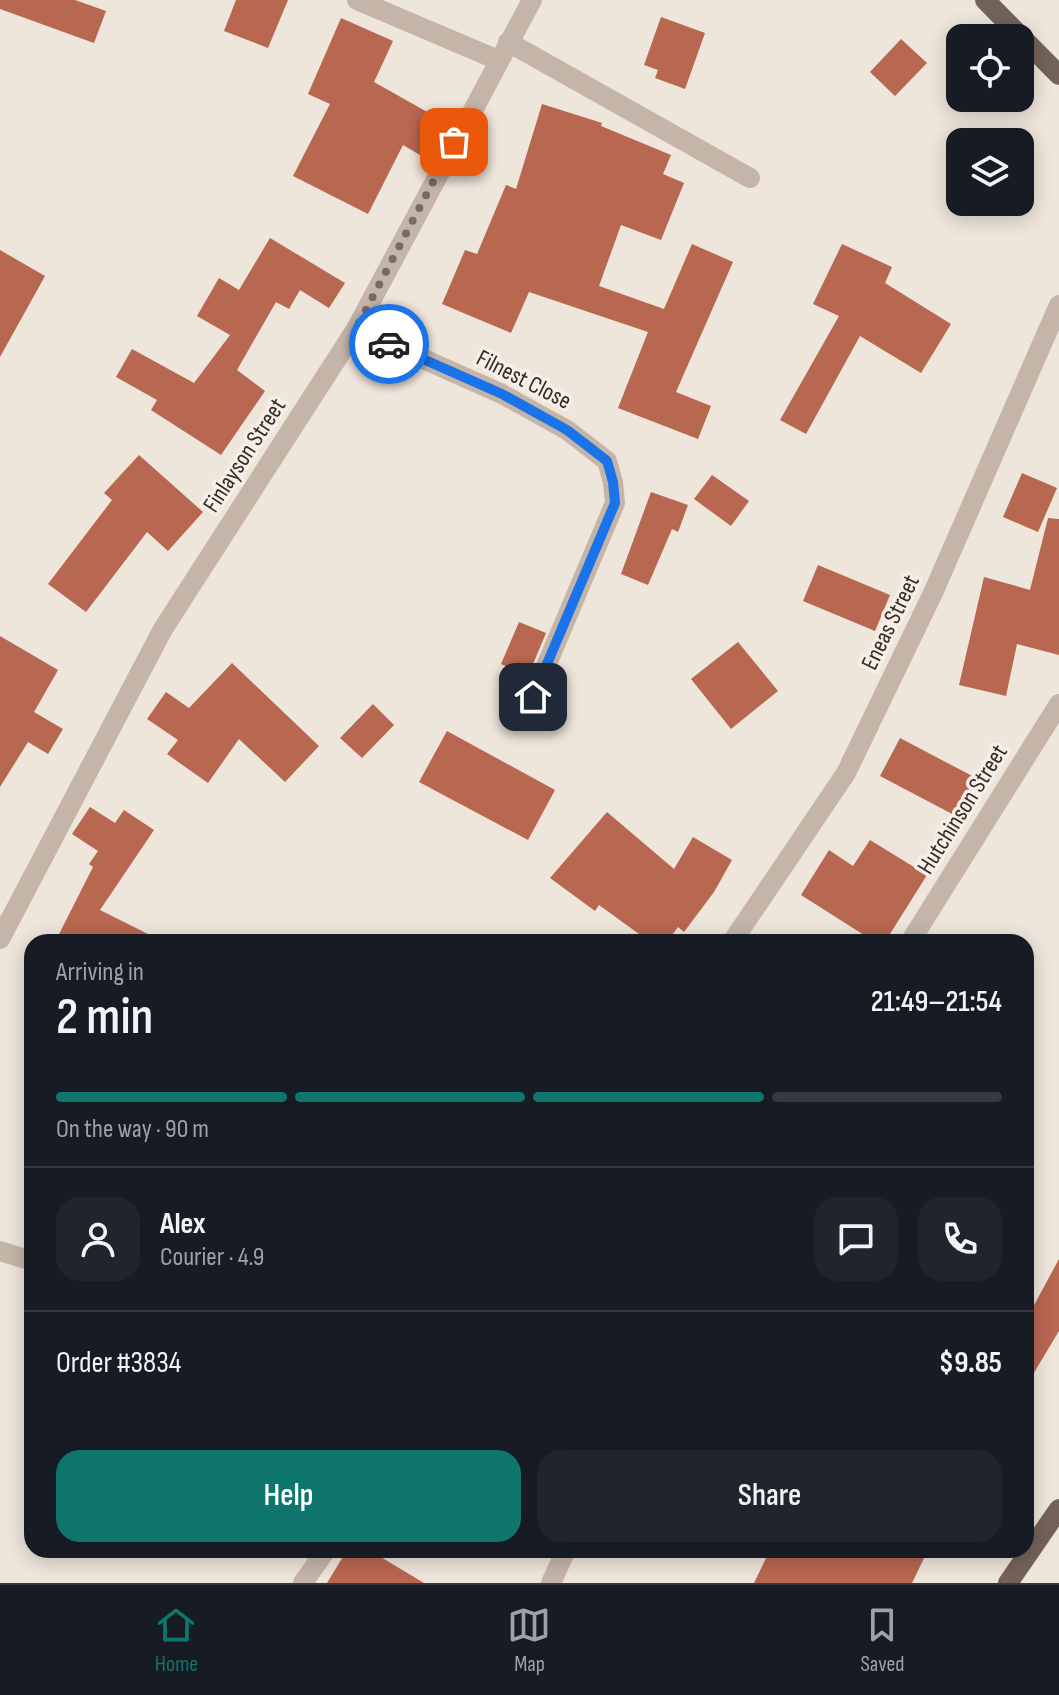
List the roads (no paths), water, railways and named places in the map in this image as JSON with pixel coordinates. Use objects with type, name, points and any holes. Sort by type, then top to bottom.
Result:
[{"type":"main road","points":[[985,0],[1059,75]]},
{"type":"main road","points":[[1034,1545],[1059,1509]]},
{"type":"main road","points":[[1008,1583],[1025,1558]]},
{"type":"street","points":[[357,0],[498,60]]},
{"type":"street","name":"Finlayson Street","points":[[0,939],[163,629],[356,329],[532,0]]},
{"type":"street","points":[[508,42],[750,178]]},
{"type":"street","name":"Eneas Street","points":[[737,934],[846,773],[933,593],[1059,305]]},
{"type":"street","name":"Filnest Close","points":[[356,329],[502,394],[567,430],[607,461],[615,503],[533,697]]},
{"type":"street","name":"Hutchinson Street","points":[[915,934],[1059,704]]},
{"type":"street","points":[[0,1251],[24,1258]]},
{"type":"street","points":[[303,1583],[320,1558]]},
{"type":"street","points":[[551,1583],[562,1558]]}]
